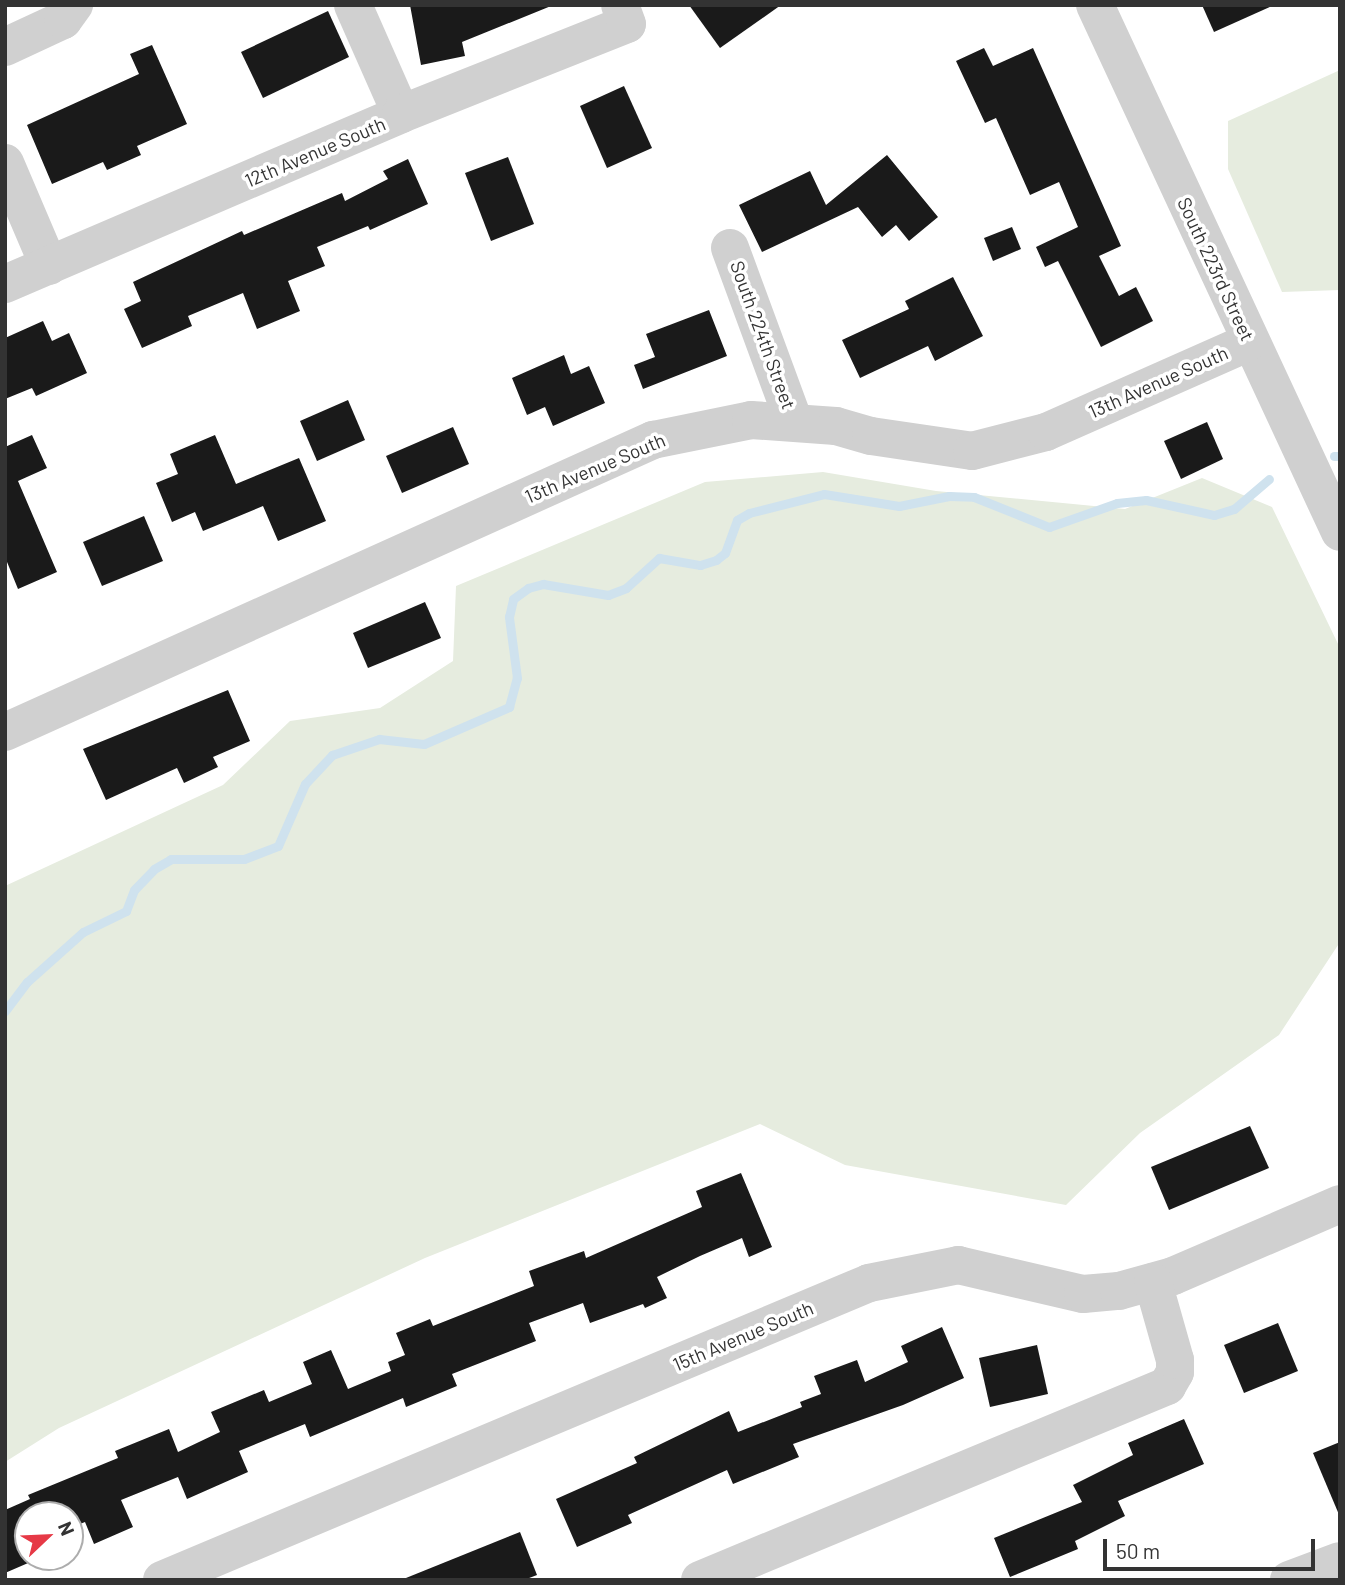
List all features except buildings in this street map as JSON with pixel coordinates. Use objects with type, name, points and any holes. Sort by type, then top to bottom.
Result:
[{"type":"street","points":[[5,47],[63,20],[74,5]]},
{"type":"street","points":[[353,5],[401,114]]},
{"type":"street","name":"South 223rd Street","points":[[1095,5],[1249,342],[1340,532]]},
{"type":"street","name":"12th Avenue South","points":[[5,284],[401,114],[623,15]]},
{"type":"street","points":[[5,163],[49,266]]},
{"type":"street","name":"South 224th Street","points":[[730,248],[794,422]]},
{"type":"street","name":"13th Avenue South","points":[[5,732],[653,440],[729,423],[794,422],[836,426],[935,448],[995,447],[1046,432],[1249,342]]},
{"type":"street","name":"15th Avenue South","points":[[162,1580],[869,1283],[958,1265],[1083,1294],[1119,1291],[1153,1282],[1340,1204]]},
{"type":"street","points":[[700,1580],[1167,1386],[1175,1372],[1175,1360],[1153,1282]]},
{"type":"shaded area","points":[[1340,70],[1340,290],[1282,292],[1228,169],[1228,121]]},
{"type":"shaded area","points":[[823,472],[936,491],[1125,509],[1202,478],[1272,507],[1340,648],[1340,942],[1279,1035],[1140,1133],[1066,1205],[845,1165],[760,1124],[425,1258],[59,1428],[5,1462],[5,886],[223,785],[290,721],[380,708],[453,661],[456,586],[705,482]]},
{"type":"waterway","points":[[1334,456],[1340,456]]},
{"type":"waterway","points":[[5,1011],[27,982],[83,932],[126,911],[134,890],[154,869],[171,859],[244,859],[278,846],[305,784],[332,755],[379,739],[424,744],[509,707],[517,678],[509,617],[513,599],[528,588],[543,584],[608,595],[626,588],[659,558],[700,565],[716,560],[725,553],[737,520],[749,513],[824,494],[899,506],[949,496],[974,497],[1049,527],[1117,503],[1146,500],[1214,515],[1234,509],[1269,479]]}]
